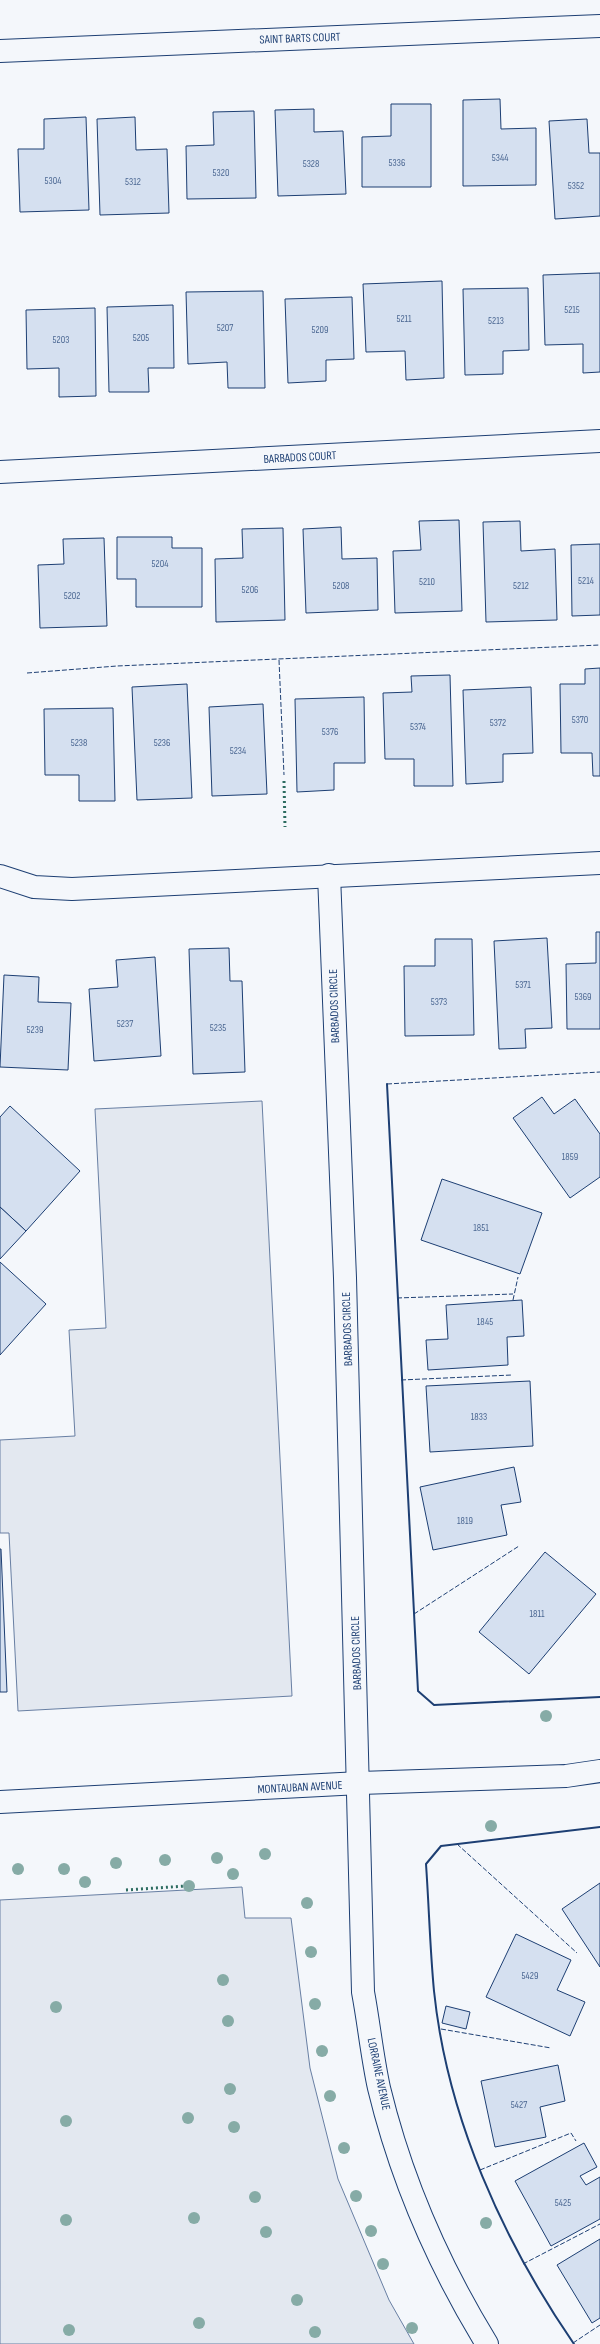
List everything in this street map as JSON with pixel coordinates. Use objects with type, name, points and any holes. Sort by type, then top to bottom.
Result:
[{"type":"street","name":"SAINT BARTS COURT","points":[[0,51],[600,26]]},
{"type":"street","name":"BARBADOS COURT","points":[[0,472],[600,441]]},
{"type":"street","points":[[0,876],[34,887],[72,888],[600,863]]},
{"type":"street","name":"BARBADOS CIRCLE","points":[[329,875],[345,1278],[360,1783]]},
{"type":"street","name":"MONTAUBAN AVENUE","points":[[0,1802],[360,1783],[566,1776],[600,1771]]},
{"type":"street","name":"LORRAINE AVENUE","points":[[360,1783],[363,1992],[379,2087],[401,2165],[430,2241],[460,2301],[487,2344]]},
{"type":"shaded area","points":[[262,1101],[292,1696],[18,1711],[9,1533],[0,1533],[0,1440],[75,1436],[69,1330],[106,1328],[95,1109]]},
{"type":"shaded area","points":[[242,1887],[245,1918],[291,1918],[310,2068],[338,2179],[389,2300],[414,2344],[0,2344],[0,1900]]},
{"type":"building","points":[[500,99],[501,129],[536,128],[536,185],[463,186],[463,100]]},
{"type":"building","points":[[391,104],[431,104],[431,187],[362,187],[362,137],[391,136]]},
{"type":"building","points":[[314,109],[314,132],[343,131],[346,194],[278,196],[275,110]]},
{"type":"building","points":[[254,111],[256,198],[187,199],[186,146],[214,145],[213,112]]},
{"type":"building","points":[[86,117],[89,210],[20,212],[18,149],[44,149],[44,119]]},
{"type":"building","points":[[135,117],[136,150],[167,149],[169,213],[100,215],[97,119]]},
{"type":"building","points":[[587,119],[589,153],[600,153],[600,216],[555,219],[549,121]]},
{"type":"building","points":[[600,273],[600,372],[583,373],[583,344],[545,345],[543,275]]},
{"type":"building","points":[[442,281],[444,378],[406,380],[405,351],[366,352],[363,284]]},
{"type":"building","points":[[528,288],[529,350],[503,351],[503,374],[465,375],[463,289]]},
{"type":"building","points":[[263,291],[265,388],[228,388],[227,362],[188,364],[186,292]]},
{"type":"building","points":[[352,297],[354,359],[326,360],[326,381],[288,383],[285,299]]},
{"type":"building","points":[[173,305],[174,368],[148,368],[149,392],[109,392],[107,307]]},
{"type":"building","points":[[95,308],[96,396],[59,397],[59,368],[27,369],[26,310]]},
{"type":"building","points":[[459,520],[462,611],[395,613],[393,551],[421,550],[419,521]]},
{"type":"building","points":[[520,521],[521,551],[555,549],[557,620],[486,622],[483,522]]},
{"type":"building","points":[[341,527],[342,559],[377,558],[378,610],[306,613],[303,529]]},
{"type":"building","points":[[283,528],[285,620],[216,622],[215,559],[243,558],[242,529]]},
{"type":"building","points":[[117,537],[172,537],[172,548],[202,548],[202,607],[136,607],[136,579],[117,579]]},
{"type":"building","points":[[104,538],[107,626],[40,628],[38,565],[64,564],[63,539]]},
{"type":"building","points":[[600,544],[600,615],[572,616],[571,545]]},
{"type":"building","points":[[600,668],[600,776],[593,776],[592,753],[561,753],[560,684],[585,684],[585,669]]},
{"type":"building","points":[[450,675],[453,786],[414,786],[414,759],[385,759],[383,693],[412,692],[411,676]]},
{"type":"building","points":[[187,684],[192,798],[137,800],[132,687]]},
{"type":"building","points":[[531,687],[533,753],[503,754],[503,782],[466,784],[463,690]]},
{"type":"building","points":[[364,697],[365,763],[334,763],[334,790],[297,792],[295,699]]},
{"type":"building","points":[[263,704],[267,794],[212,796],[209,707]]},
{"type":"building","points":[[113,708],[115,801],[79,801],[79,775],[45,775],[44,709]]},
{"type":"building","points":[[596,932],[600,932],[600,1029],[567,1029],[566,964],[596,963]]},
{"type":"building","points":[[547,938],[552,1028],[525,1029],[526,1048],[499,1049],[494,941]]},
{"type":"building","points":[[435,939],[472,939],[474,1035],[405,1036],[404,966],[435,966]]},
{"type":"building","points":[[229,948],[230,981],[242,981],[245,1072],[193,1074],[189,949]]},
{"type":"building","points":[[155,957],[161,1056],[94,1061],[89,989],[118,987],[116,960]]},
{"type":"building","points":[[4,975],[39,977],[38,1002],[71,1003],[68,1070],[0,1067]]},
{"type":"building","points":[[542,1097],[554,1114],[575,1099],[600,1134],[600,1177],[570,1198],[513,1118]]},
{"type":"building","points":[[10,1106],[80,1171],[26,1231],[0,1207],[0,1117]]},
{"type":"building","points":[[442,1179],[542,1213],[520,1274],[421,1240]]},
{"type":"building","points":[[0,1207],[26,1231],[0,1259]]},
{"type":"building","points":[[0,1262],[46,1304],[0,1355]]},
{"type":"building","points":[[522,1300],[524,1336],[507,1337],[508,1365],[428,1370],[426,1340],[448,1339],[446,1305]]},
{"type":"building","points":[[530,1381],[533,1446],[430,1452],[426,1386]]},
{"type":"building","points":[[514,1467],[521,1502],[501,1505],[507,1535],[433,1550],[420,1487]]},
{"type":"building","points":[[1,1549],[7,1692],[0,1692]]},
{"type":"building","points":[[545,1552],[596,1594],[529,1674],[479,1632]]},
{"type":"building","points":[[600,1883],[600,1967],[562,1909]]},
{"type":"building","points":[[516,1934],[571,1960],[557,1990],[585,2002],[570,2036],[486,1997]]},
{"type":"building","points":[[446,2006],[470,2012],[466,2029],[442,2023]]},
{"type":"building","points":[[558,2065],[565,2101],[540,2107],[546,2137],[495,2147],[481,2081]]},
{"type":"building","points":[[584,2143],[597,2167],[580,2176],[586,2185],[600,2177],[600,2219],[551,2246],[515,2181]]},
{"type":"building","points":[[600,2239],[600,2318],[592,2323],[557,2265]]},
{"type":"hedge","points":[[284,781],[285,827]]},
{"type":"hedge","points":[[126,1890],[186,1886]]},
{"type":"fence","points":[[27,673],[117,666],[600,645]]},
{"type":"fence","points":[[279,660],[284,775]]},
{"type":"fence","points":[[387,1084],[600,1072]]},
{"type":"fence","points":[[513,1300],[518,1277]]},
{"type":"fence","points":[[397,1298],[513,1294]]},
{"type":"fence","points":[[401,1380],[512,1375]]},
{"type":"fence","points":[[414,1614],[519,1546]]},
{"type":"fence","points":[[457,1844],[577,1953]]},
{"type":"fence","points":[[441,2029],[551,2048]]},
{"type":"fence","points":[[480,2170],[571,2133],[576,2141]]},
{"type":"fence","points":[[523,2264],[600,2224]]},
{"type":"fence","points":[[573,2343],[600,2325]]},
{"type":"wall","points":[[387,1084],[418,1691],[434,1705],[600,1697]]},
{"type":"wall","points":[[574,2344],[524,2263],[482,2176],[465,2131],[451,2085],[441,2038],[434,1991],[426,1864],[441,1846],[600,1827]]}]
